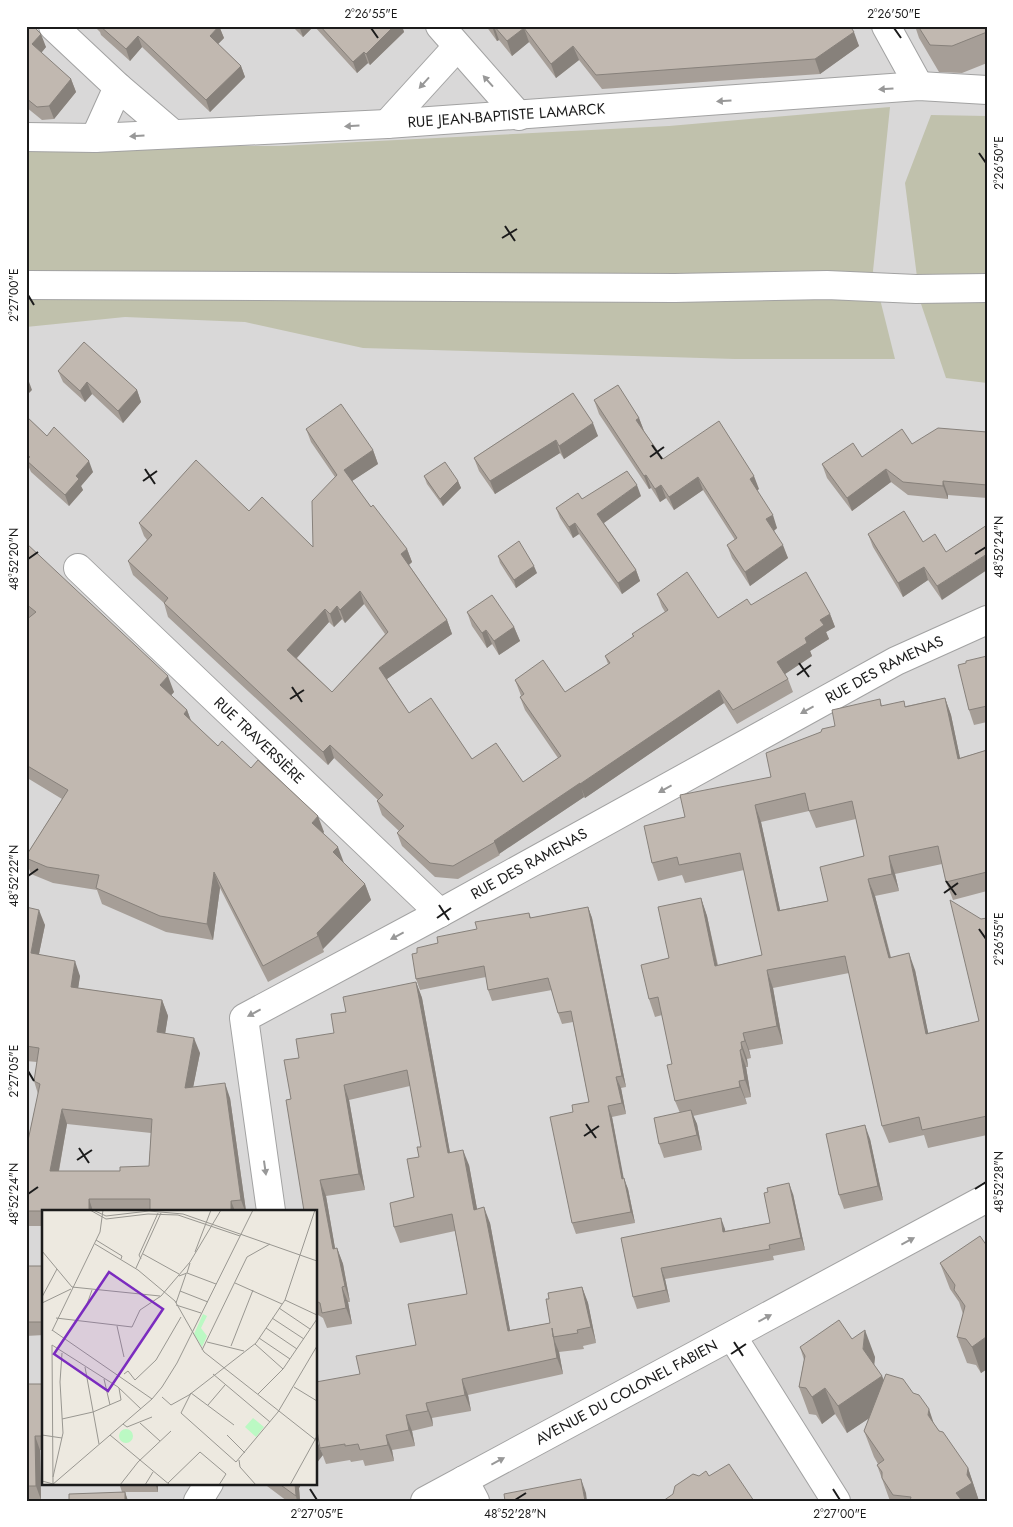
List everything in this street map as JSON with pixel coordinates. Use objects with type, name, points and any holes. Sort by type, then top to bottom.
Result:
[{"type":"street","points":[[53,26],[118,88],[173,134]]},
{"type":"street","points":[[886,26],[919,86]]},
{"type":"street","points":[[387,124],[449,36],[519,116]]},
{"type":"street","name":"RUE JEAN-BAPTISTE LAMARCK","points":[[26,137],[95,138],[387,124],[919,86],[987,90]]},
{"type":"street","points":[[95,138],[118,88]]},
{"type":"street","points":[[26,285],[655,288],[826,285],[916,289],[987,288]]},
{"type":"street","name":"RUE TRAVERSIÈRE","points":[[78,568],[440,913]]},
{"type":"street","name":"RUE DES RAMENAS","points":[[272,1210],[244,1018],[440,913],[896,662],[987,620]]},
{"type":"street","name":"AVENUE DU COLONEL FABIEN","points":[[425,1501],[469,1490],[732,1336],[987,1198]]},
{"type":"street","points":[[732,1336],[836,1501]]},
{"type":"street","points":[[198,1501],[208,1484]]},
{"type":"shaded area","points":[[26,26],[987,26],[987,1501],[26,1501]]},
{"type":"shaded area","points":[[890,107],[873,271],[895,359],[735,359],[363,348],[245,322],[125,317],[26,327],[26,146],[279,146],[669,126]]},
{"type":"shaded area","points":[[931,115],[987,116],[987,383],[946,378],[916,289],[917,277],[905,183]]},
{"type":"building","points":[[26,26],[33,26],[41,34],[32,44],[71,79],[49,106],[37,107],[26,98]]},
{"type":"building","points":[[100,26],[219,26],[210,36],[241,66],[206,100],[138,36],[126,49]]},
{"type":"building","points":[[320,26],[394,26],[366,54],[364,52],[353,62]]},
{"type":"building","points":[[494,26],[850,26],[854,32],[815,59],[596,75],[573,46],[551,64],[524,28],[507,41]]},
{"type":"building","points":[[918,26],[987,26],[987,32],[952,46],[930,45]]},
{"type":"building","points":[[84,342],[137,390],[118,411],[87,382],[80,391],[58,371]]},
{"type":"building","points":[[618,385],[639,418],[636,420],[663,459],[719,421],[754,476],[750,479],[773,515],[766,519],[783,545],[745,572],[727,545],[737,538],[698,477],[669,497],[661,485],[655,489],[646,475],[644,476],[594,400]]},
{"type":"building","points":[[573,393],[593,423],[559,446],[556,440],[490,481],[474,458]]},
{"type":"building","points":[[341,404],[373,450],[344,470],[371,507],[373,505],[407,549],[401,554],[447,620],[379,668],[409,713],[431,698],[472,759],[496,743],[523,782],[561,756],[520,697],[524,694],[515,680],[543,660],[565,692],[610,663],[605,656],[634,636],[632,634],[668,610],[657,594],[687,572],[718,618],[747,599],[751,605],[806,572],[830,614],[820,620],[824,625],[805,638],[807,643],[777,662],[788,679],[733,710],[719,690],[495,842],[453,866],[430,863],[397,833],[404,826],[377,801],[383,795],[330,745],[323,752],[164,603],[168,598],[128,561],[152,535],[139,523],[196,460],[249,511],[262,497],[313,547],[312,501],[337,475],[306,429]],"holes":[[[360,591],[388,632],[332,692],[287,650],[325,609],[330,614],[337,606],[340,610]]]},
{"type":"building","points":[[26,416],[47,436],[54,427],[89,461],[76,476],[79,479],[65,495],[26,460],[30,457],[26,453]]},
{"type":"building","points":[[938,428],[987,432],[987,485],[943,481],[943,486],[903,482],[886,469],[847,498],[822,464],[853,443],[862,457],[902,429],[912,444]]},
{"type":"building","points":[[445,462],[458,481],[440,499],[424,476]]},
{"type":"building","points":[[627,471],[637,485],[597,514],[636,570],[618,583],[575,523],[569,527],[556,508],[578,493],[582,499]]},
{"type":"building","points":[[904,511],[923,542],[935,534],[946,552],[987,525],[987,554],[937,586],[924,567],[898,583],[868,534]]},
{"type":"building","points":[[519,541],[534,566],[514,580],[498,556]]},
{"type":"building","points":[[26,543],[168,676],[160,685],[187,710],[184,714],[218,746],[222,741],[251,768],[258,760],[318,816],[312,823],[338,847],[333,852],[365,884],[317,933],[318,936],[263,966],[214,872],[207,924],[160,916],[96,888],[99,875],[47,867],[26,858],[68,790],[26,765],[26,620],[36,612],[26,604]]},
{"type":"building","points":[[492,595],[514,627],[494,641],[486,630],[482,633],[467,612]]},
{"type":"building","points":[[987,656],[987,706],[969,710],[958,665]]},
{"type":"building","points":[[945,698],[958,759],[987,750],[987,872],[946,882],[938,846],[889,856],[892,874],[868,879],[889,958],[909,953],[926,1034],[979,1021],[950,900],[981,919],[987,918],[987,1116],[922,1130],[919,1117],[882,1126],[845,956],[767,970],[777,1026],[743,1033],[745,1041],[741,1042],[742,1049],[740,1050],[745,1080],[739,1081],[740,1087],[675,1101],[667,1065],[672,1064],[658,997],[649,999],[641,965],[669,958],[658,907],[701,898],[715,966],[762,955],[740,853],[679,865],[677,857],[652,863],[644,826],[685,817],[680,795],[771,777],[766,753],[821,732],[822,729],[835,726],[832,710],[880,699],[881,706],[904,701],[905,707]],"holes":[[[805,793],[809,811],[852,801],[864,856],[820,867],[828,901],[778,911],[755,805]]]},
{"type":"building","points":[[26,907],[39,910],[31,953],[75,961],[71,987],[162,1000],[157,1032],[194,1038],[185,1088],[225,1083],[241,1200],[231,1201],[231,1210],[150,1210],[150,1199],[89,1199],[89,1210],[26,1211],[26,1150],[40,1084],[34,1081],[39,1048],[26,1046]],"holes":[[[62,1109],[152,1119],[149,1166],[120,1167],[120,1171],[50,1171]]]},
{"type":"building","points":[[588,907],[622,1076],[616,1077],[622,1103],[608,1106],[622,1179],[624,1178],[631,1212],[572,1223],[550,1117],[573,1112],[572,1105],[589,1102],[571,1011],[558,1013],[548,978],[488,990],[484,966],[416,979],[412,954],[417,953],[417,948],[438,943],[437,937],[477,929],[475,922],[529,913],[530,918]]},
{"type":"building","points":[[416,982],[448,1153],[463,1150],[474,1210],[484,1207],[508,1331],[550,1323],[546,1299],[549,1299],[548,1293],[582,1287],[591,1327],[577,1330],[578,1333],[553,1337],[557,1358],[462,1379],[465,1395],[426,1403],[428,1411],[406,1415],[409,1430],[386,1435],[388,1445],[360,1450],[358,1444],[320,1448],[318,1436],[318,1382],[360,1374],[356,1356],[416,1345],[408,1304],[467,1294],[452,1214],[394,1227],[390,1203],[414,1197],[407,1159],[419,1157],[417,1147],[421,1147],[407,1070],[344,1085],[359,1174],[320,1180],[333,1249],[337,1248],[345,1286],[342,1287],[346,1308],[322,1313],[320,1303],[318,1302],[318,1210],[304,1210],[286,1100],[291,1099],[284,1060],[299,1058],[296,1039],[334,1033],[331,1014],[346,1012],[343,997]]},
{"type":"building","points":[[691,1110],[697,1135],[659,1144],[654,1118]]},
{"type":"building","points":[[865,1125],[878,1186],[839,1195],[826,1134]]},
{"type":"building","points":[[789,1183],[801,1238],[769,1245],[770,1249],[661,1268],[666,1290],[633,1297],[621,1238],[721,1218],[723,1232],[770,1223],[764,1193],[768,1192],[767,1188]]},
{"type":"building","points":[[980,1236],[987,1246],[987,1339],[986,1337],[972,1347],[966,1339],[957,1337],[965,1306],[954,1290],[955,1285],[940,1263]]},
{"type":"building","points":[[26,1266],[42,1266],[42,1322],[26,1322]]},
{"type":"building","points":[[839,1320],[852,1339],[865,1330],[863,1349],[882,1376],[838,1406],[825,1388],[812,1397],[806,1388],[799,1387],[805,1356],[800,1347]]},
{"type":"building","points":[[886,1374],[903,1379],[913,1393],[919,1395],[929,1409],[928,1415],[939,1431],[943,1432],[968,1468],[967,1475],[972,1483],[956,1493],[962,1501],[910,1501],[911,1497],[893,1495],[882,1478],[882,1472],[877,1465],[884,1460],[864,1431]]},
{"type":"building","points":[[26,1384],[42,1384],[42,1436],[35,1436],[36,1486],[26,1486]]},
{"type":"building","points":[[729,1464],[754,1501],[663,1501],[673,1494],[675,1486],[693,1474],[699,1476],[706,1471],[709,1476]]},
{"type":"building","points":[[581,1479],[585,1501],[505,1501],[504,1494]]},
{"type":"building","points":[[279,1484],[295,1484],[296,1496]]},
{"type":"building","points":[[125,1492],[125,1501],[69,1501],[69,1494]]}]
